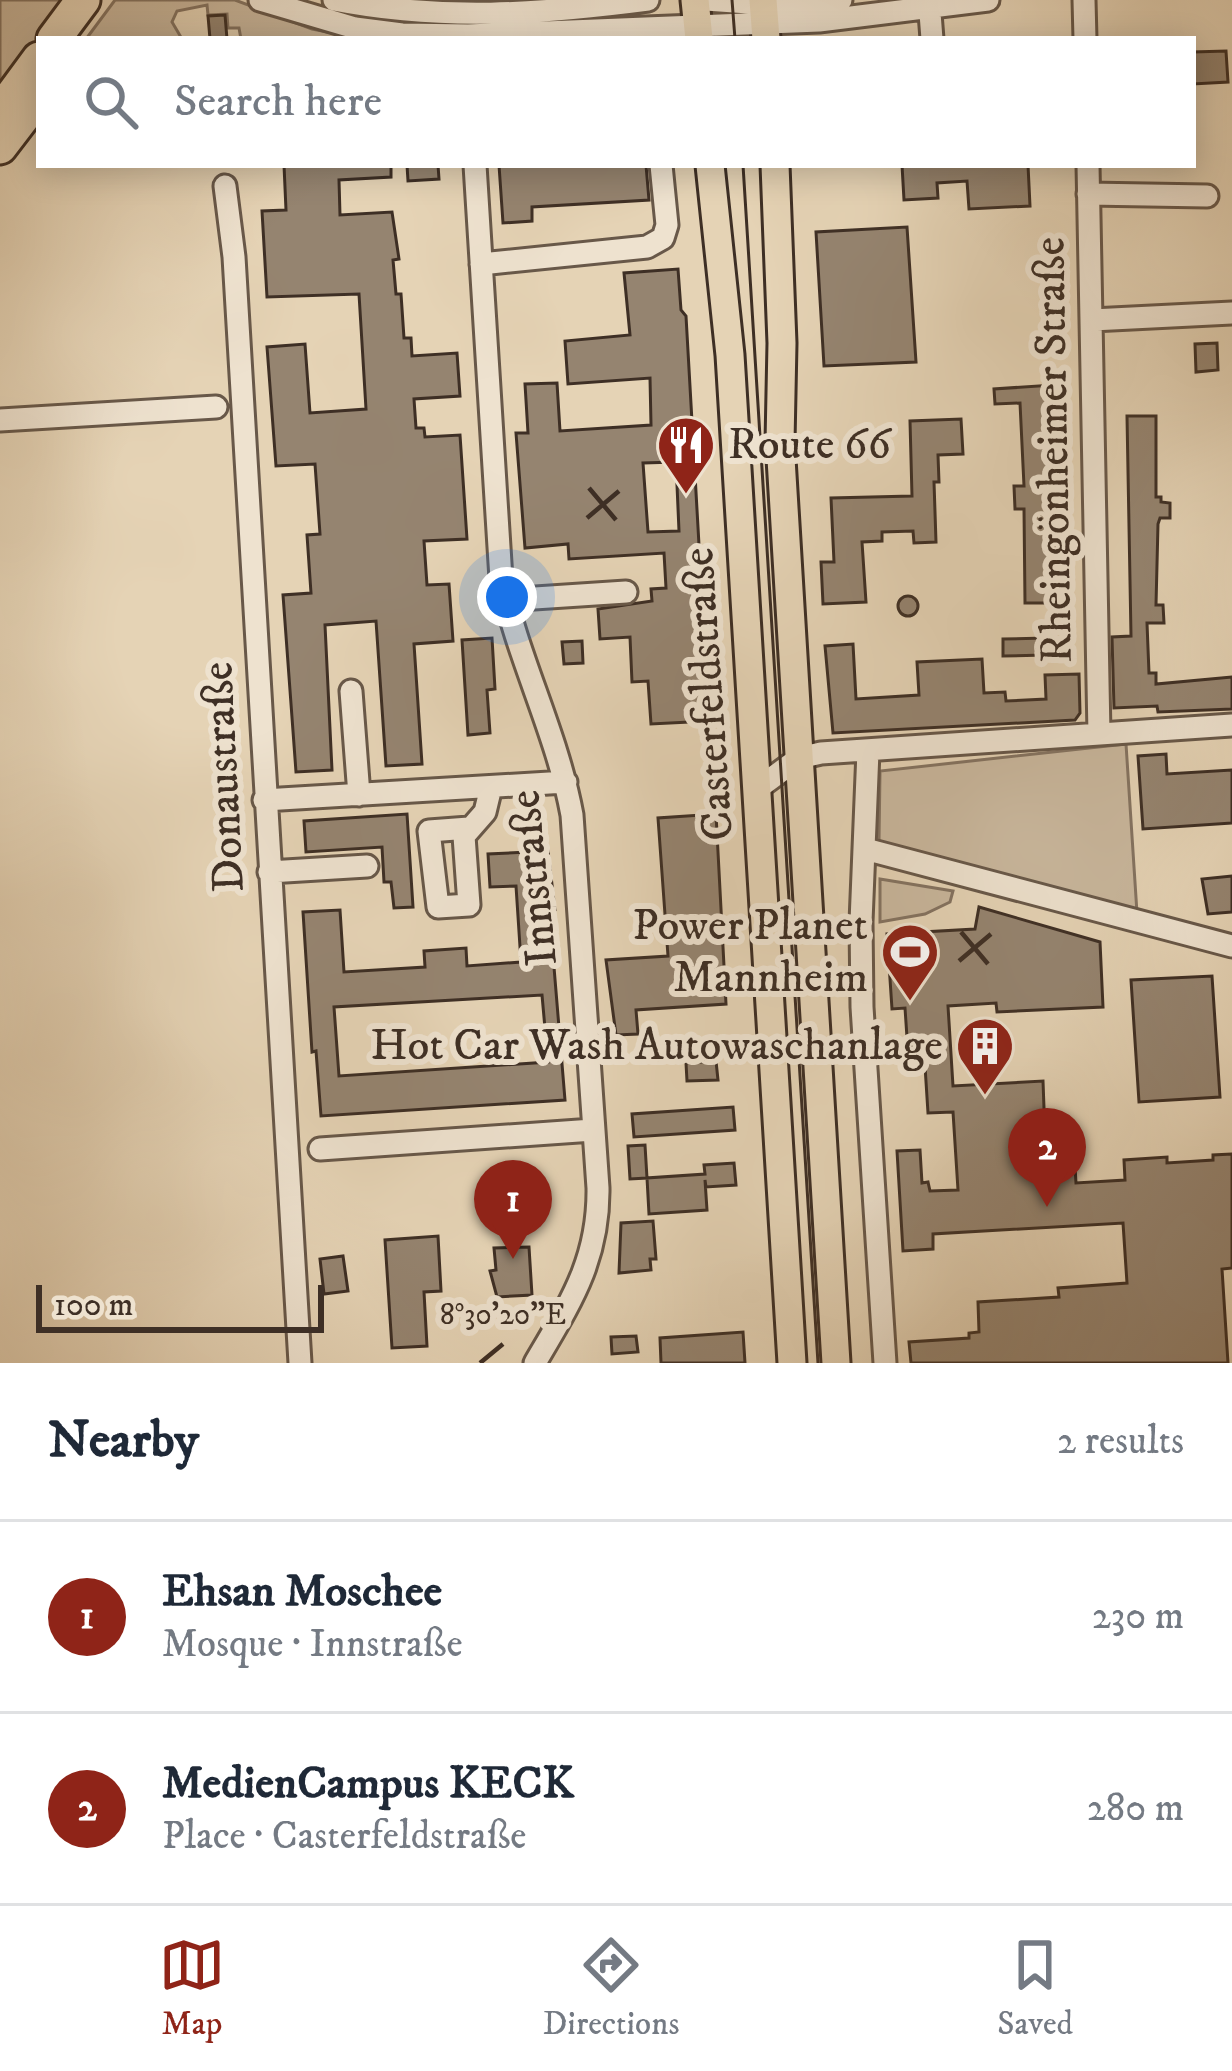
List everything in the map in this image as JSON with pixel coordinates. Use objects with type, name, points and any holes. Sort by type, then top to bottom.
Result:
[{"type":"highway","points":[[56,36],[83,0]]},
{"type":"highway","points":[[82,36],[108,0]]},
{"type":"highway","points":[[0,112],[36,63]]},
{"type":"highway","points":[[0,147],[36,99]]},
{"type":"main road","name":"Casterfeldstraße","points":[[710,168],[730,355],[792,1363]]},
{"type":"main road","name":"Casterfeldstraße","points":[[775,168],[782,343],[780,442],[836,1363]]},
{"type":"street","points":[[260,0],[355,28],[402,34],[468,30],[627,34],[699,16],[764,17],[841,0]]},
{"type":"street","points":[[334,0],[468,30],[639,1]]},
{"type":"street","points":[[764,17],[814,30],[929,4],[988,0]]},
{"type":"street","points":[[1084,0],[1085,36]]},
{"type":"street","points":[[929,4],[932,36]]},
{"type":"street","name":"Innstraße","points":[[475,168],[505,600],[566,782],[574,837],[598,1206],[595,1241],[579,1286],[535,1363]]},
{"type":"street","points":[[481,264],[647,247],[663,238],[667,225],[661,168]]},
{"type":"street","name":"Rheingönheimer Straße","points":[[1088,168],[1099,734]]},
{"type":"street","name":"Donaustraße","points":[[225,186],[234,257],[300,1363]]},
{"type":"street","points":[[1088,194],[1207,196]]},
{"type":"street","points":[[1092,320],[1232,313]]},
{"type":"street","points":[[0,420],[215,407]]},
{"type":"street","points":[[505,600],[626,592]]},
{"type":"street","points":[[351,691],[359,795]]},
{"type":"street","points":[[757,789],[799,758],[1232,725]]},
{"type":"street","points":[[868,751],[862,1006],[885,1363]]},
{"type":"street","points":[[264,800],[566,782]]},
{"type":"street","points":[[469,828],[485,812],[491,787]]},
{"type":"street","points":[[865,849],[1232,946]]},
{"type":"street","points":[[268,872],[367,866]]},
{"type":"street","points":[[320,1149],[593,1130]]},
{"type":"shaded area","points":[[0,0],[74,0],[47,36],[36,36],[36,51],[0,99]]},
{"type":"shaded area","points":[[115,0],[235,0],[312,29],[348,36],[240,36],[239,28],[228,28],[227,14],[208,15],[207,5],[177,11],[172,22],[180,36],[88,36]]},
{"type":"shaded area","points":[[1126,744],[1137,913],[984,875],[879,841],[880,771]]},
{"type":"shaded area","points":[[880,879],[953,891],[950,902],[925,914],[880,922]]},
{"type":"building","points":[[225,15],[227,36],[210,36],[208,16]]},
{"type":"building","points":[[1226,51],[1228,82],[1196,84],[1196,52]]},
{"type":"building","points":[[284,168],[391,168],[391,177],[339,180],[340,215],[392,212],[399,259],[393,260],[396,294],[401,294],[404,338],[411,338],[412,356],[457,353],[460,396],[414,399],[416,428],[424,428],[425,437],[460,435],[467,539],[424,541],[427,585],[449,584],[453,641],[414,644],[422,764],[386,766],[376,621],[325,625],[332,770],[296,772],[283,595],[311,593],[307,535],[320,534],[315,464],[276,466],[267,347],[305,344],[310,413],[366,409],[359,294],[267,297],[262,211],[286,210]]},
{"type":"building","points":[[407,168],[438,168],[439,179],[408,181]]},
{"type":"building","points":[[499,168],[646,168],[649,200],[532,207],[532,221],[503,223]]},
{"type":"building","points":[[902,168],[1028,168],[1030,206],[969,209],[967,181],[937,183],[938,198],[904,200]]},
{"type":"building","points":[[907,227],[916,362],[824,366],[816,232]]},
{"type":"building","points":[[678,269],[681,310],[686,316],[709,721],[651,724],[648,681],[632,682],[630,637],[600,639],[598,609],[652,601],[651,589],[666,588],[664,553],[569,559],[568,544],[525,548],[516,433],[528,433],[525,384],[557,383],[560,431],[651,425],[650,378],[568,384],[565,341],[630,335],[624,273]],"holes":[[[676,462],[679,531],[648,532],[643,463]]]},
{"type":"building","points":[[1217,343],[1218,370],[1196,372],[1195,344]]},
{"type":"building","points":[[1053,385],[1059,603],[1025,603],[1024,509],[1015,509],[1014,486],[1024,486],[1020,403],[995,404],[994,389]]},
{"type":"building","points":[[1127,416],[1156,416],[1156,497],[1170,503],[1170,518],[1160,518],[1158,524],[1156,605],[1163,605],[1164,623],[1147,623],[1149,673],[1156,673],[1156,684],[1232,677],[1232,709],[1158,712],[1157,706],[1114,708],[1112,637],[1131,636]]},
{"type":"building","points":[[961,419],[963,454],[938,455],[936,542],[914,543],[913,531],[882,532],[882,541],[862,542],[866,602],[823,604],[821,562],[834,562],[831,498],[912,496],[910,421]]},
{"type":"building","points":[[908,596],[918,606],[908,616],[898,606]]},
{"type":"building","points":[[492,638],[495,689],[487,690],[490,733],[468,735],[462,640]]},
{"type":"building","points":[[1045,638],[1045,655],[1003,656],[1003,639]]},
{"type":"building","points":[[582,641],[583,663],[564,664],[562,642]]},
{"type":"building","points":[[853,644],[856,699],[919,695],[917,662],[982,659],[984,693],[1005,692],[1006,701],[1046,699],[1045,675],[1079,674],[1080,713],[1075,720],[833,733],[825,646]]},
{"type":"building","points":[[1166,754],[1167,774],[1232,770],[1232,823],[1143,829],[1138,756]]},
{"type":"building","points":[[407,814],[413,907],[394,908],[391,882],[384,882],[382,847],[306,852],[304,821]]},
{"type":"building","points":[[716,814],[726,1004],[636,1010],[638,1034],[616,1035],[606,960],[668,956],[658,818]]},
{"type":"building","points":[[548,851],[565,1100],[321,1116],[303,912],[340,910],[344,972],[425,967],[424,951],[466,948],[467,966],[521,962],[516,886],[490,887],[488,854]],"holes":[[[542,995],[548,1062],[339,1076],[334,1007]]]},
{"type":"building","points":[[1232,876],[1232,912],[1208,914],[1202,879]]},
{"type":"building","points":[[979,907],[1100,942],[1103,1007],[997,1012],[996,1003],[948,1006],[953,1086],[1043,1081],[1045,1135],[1073,1133],[1076,1183],[1125,1180],[1124,1160],[1167,1157],[1167,1163],[1232,1154],[1232,1268],[1222,1269],[1228,1363],[911,1363],[909,1342],[969,1338],[969,1333],[979,1332],[978,1302],[1059,1297],[1058,1288],[1127,1283],[1123,1223],[933,1234],[933,1249],[903,1251],[897,1151],[920,1150],[922,1183],[928,1182],[930,1191],[958,1190],[953,1112],[928,1113],[925,1066],[909,1067],[905,1008],[892,1009],[887,934],[975,929]]},
{"type":"building","points":[[1212,976],[1220,1097],[1139,1102],[1131,980]]},
{"type":"building","points":[[716,1061],[718,1080],[687,1081],[686,1063]]},
{"type":"building","points":[[733,1107],[735,1130],[634,1137],[632,1114]]},
{"type":"building","points":[[645,1145],[647,1178],[630,1179],[628,1146]]},
{"type":"building","points":[[734,1163],[736,1185],[706,1187],[705,1180],[707,1210],[649,1214],[647,1178],[705,1174],[704,1165]]},
{"type":"building","points":[[653,1221],[656,1259],[650,1259],[651,1270],[619,1273],[621,1223]]},
{"type":"building","points":[[438,1236],[441,1291],[424,1292],[427,1346],[392,1348],[385,1240]]},
{"type":"building","points":[[529,1247],[532,1295],[497,1297],[490,1271],[496,1270],[494,1248]]},
{"type":"building","points":[[343,1256],[348,1291],[324,1294],[320,1259]]},
{"type":"building","points":[[743,1332],[745,1363],[661,1363],[660,1338]]},
{"type":"building","points":[[636,1336],[638,1352],[612,1354],[611,1337]]},
{"type":"tram line","points":[[732,0],[735,36]]},
{"type":"tram line","points":[[743,168],[818,1363]]},
{"type":"place","name":"Route 66","points":[[686,496]]},
{"type":"place","name":"Power Planet Mannheim","points":[[910,1003]]},
{"type":"place","name":"Hot Car Wash Autowaschanlage","points":[[985,1097]]},
{"type":"place","name":"MedienCampus KECK","points":[[1047,1207]]},
{"type":"place","name":"Ehsan Moschee","points":[[513,1259]]}]
